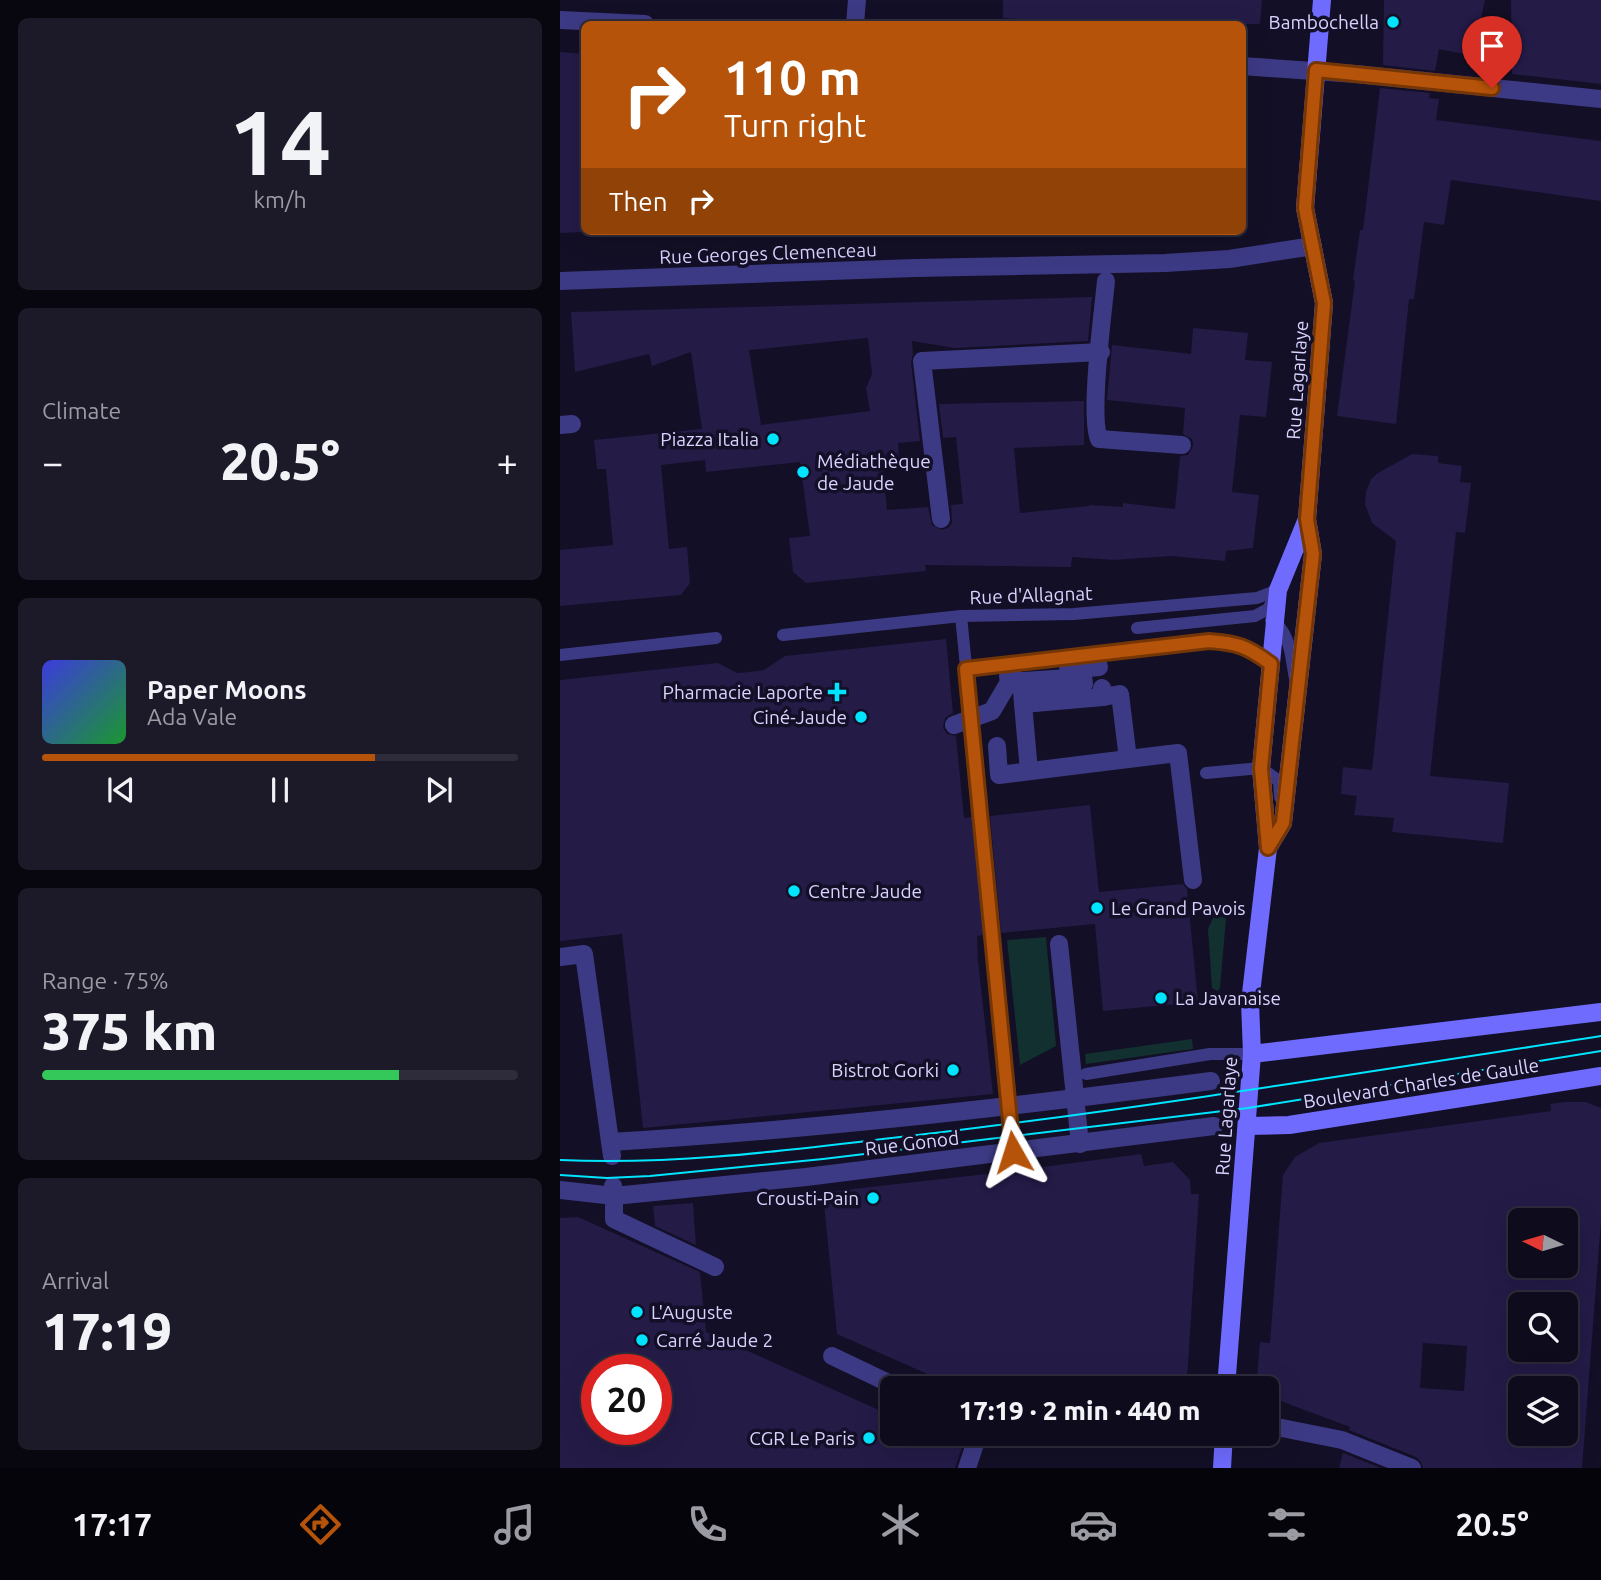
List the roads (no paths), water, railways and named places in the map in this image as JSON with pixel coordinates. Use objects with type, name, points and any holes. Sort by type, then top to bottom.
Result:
[{"type":"main road","name":"Rue Lagarlaye","points":[[1268,848],[1283,823],[1313,554],[1307,519],[1324,303],[1305,208],[1322,0]]},
{"type":"main road","name":"Rue Lagarlaye","points":[[1227,1376],[1252,1054],[1250,1002],[1268,848],[1261,768],[1278,590],[1307,519]]},
{"type":"main road","points":[[1252,1054],[1601,1012]]},
{"type":"main road","name":"Boulevard Charles de Gaulle","points":[[1247,1126],[1289,1125],[1601,1076]]},
{"type":"main road","points":[[1222,1468],[1223,1446]]},
{"type":"street","points":[[855,21],[857,0]]},
{"type":"street","points":[[560,20],[581,21]]},
{"type":"street","points":[[1246,66],[1316,70],[1601,99]]},
{"type":"street","name":"Rue Georges Clemenceau","points":[[560,281],[915,268],[1165,263],[1229,259],[1313,246]]},
{"type":"street","points":[[1106,281],[1096,430],[1099,439],[1182,445]]},
{"type":"street","points":[[941,519],[922,361],[1101,352]]},
{"type":"street","points":[[962,722],[993,717],[1009,682],[1008,676],[1099,667]]},
{"type":"street","points":[[1009,682],[1083,677],[1084,684],[1023,691],[1029,771]]},
{"type":"street","points":[[1023,704],[1102,692],[1120,694],[1128,759]]},
{"type":"street","points":[[997,746],[999,775],[1178,753],[1193,880]]},
{"type":"street","points":[[1059,944],[1080,1144]]},
{"type":"street","name":"Rue Gonod","points":[[560,957],[584,954],[611,1149],[702,1136],[1009,1106],[1211,1081]]},
{"type":"street","name":"Rue Gonod","points":[[560,1190],[614,1191],[806,1177],[1214,1126]]},
{"type":"street","points":[[614,1191],[614,1219],[715,1267]]},
{"type":"street","points":[[832,1356],[880,1379]]},
{"type":"street","points":[[1279,1427],[1342,1440],[1412,1468]]},
{"type":"street","points":[[967,1468],[974,1446]]},
{"type":"lane","points":[[1137,628],[1255,616],[1268,609],[1278,590]]},
{"type":"lane","name":"Rue d'Allagnat","points":[[783,635],[961,616],[1113,610],[1257,598],[1278,590]]},
{"type":"lane","points":[[961,616],[966,669],[962,722],[1013,1152]]},
{"type":"lane","points":[[1255,616],[1275,622],[1289,639],[1297,696]]},
{"type":"lane","points":[[560,655],[716,638]]},
{"type":"lane","points":[[966,669],[1209,641],[1243,646],[1271,664]]},
{"type":"lane","points":[[1206,773],[1261,768],[1279,780],[1283,823]]},
{"type":"lane","points":[[1086,1074],[1210,1054],[1252,1054]]},
{"type":"tram line","points":[[560,1160],[701,1158],[935,1133],[1185,1099],[1601,1036]]},
{"type":"tram line","points":[[560,1175],[607,1178],[650,1176],[823,1159],[1248,1108],[1601,1051]]},
{"type":"place","name":"Bambochella","points":[[1393,22]]},
{"type":"place","name":"Piazza Italia","points":[[773,439]]},
{"type":"place","name":"Médiathèque de Jaude","points":[[803,472]]},
{"type":"place","name":"Pharmacie Laporte","points":[[837,692]]},
{"type":"place","name":"Ciné-Jaude","points":[[861,717]]},
{"type":"place","name":"Centre Jaude","points":[[794,891]]},
{"type":"place","name":"Le Grand Pavois","points":[[1097,908]]},
{"type":"place","name":"La Javanaise","points":[[1161,998]]},
{"type":"place","name":"Bistrot Gorki","points":[[953,1070]]},
{"type":"place","name":"Crousti-Pain","points":[[873,1198]]},
{"type":"place","name":"L'Auguste","points":[[637,1312]]},
{"type":"place","name":"Carré Jaude 2","points":[[642,1340]]},
{"type":"place","name":"CGR Le Paris","points":[[869,1438]]}]
